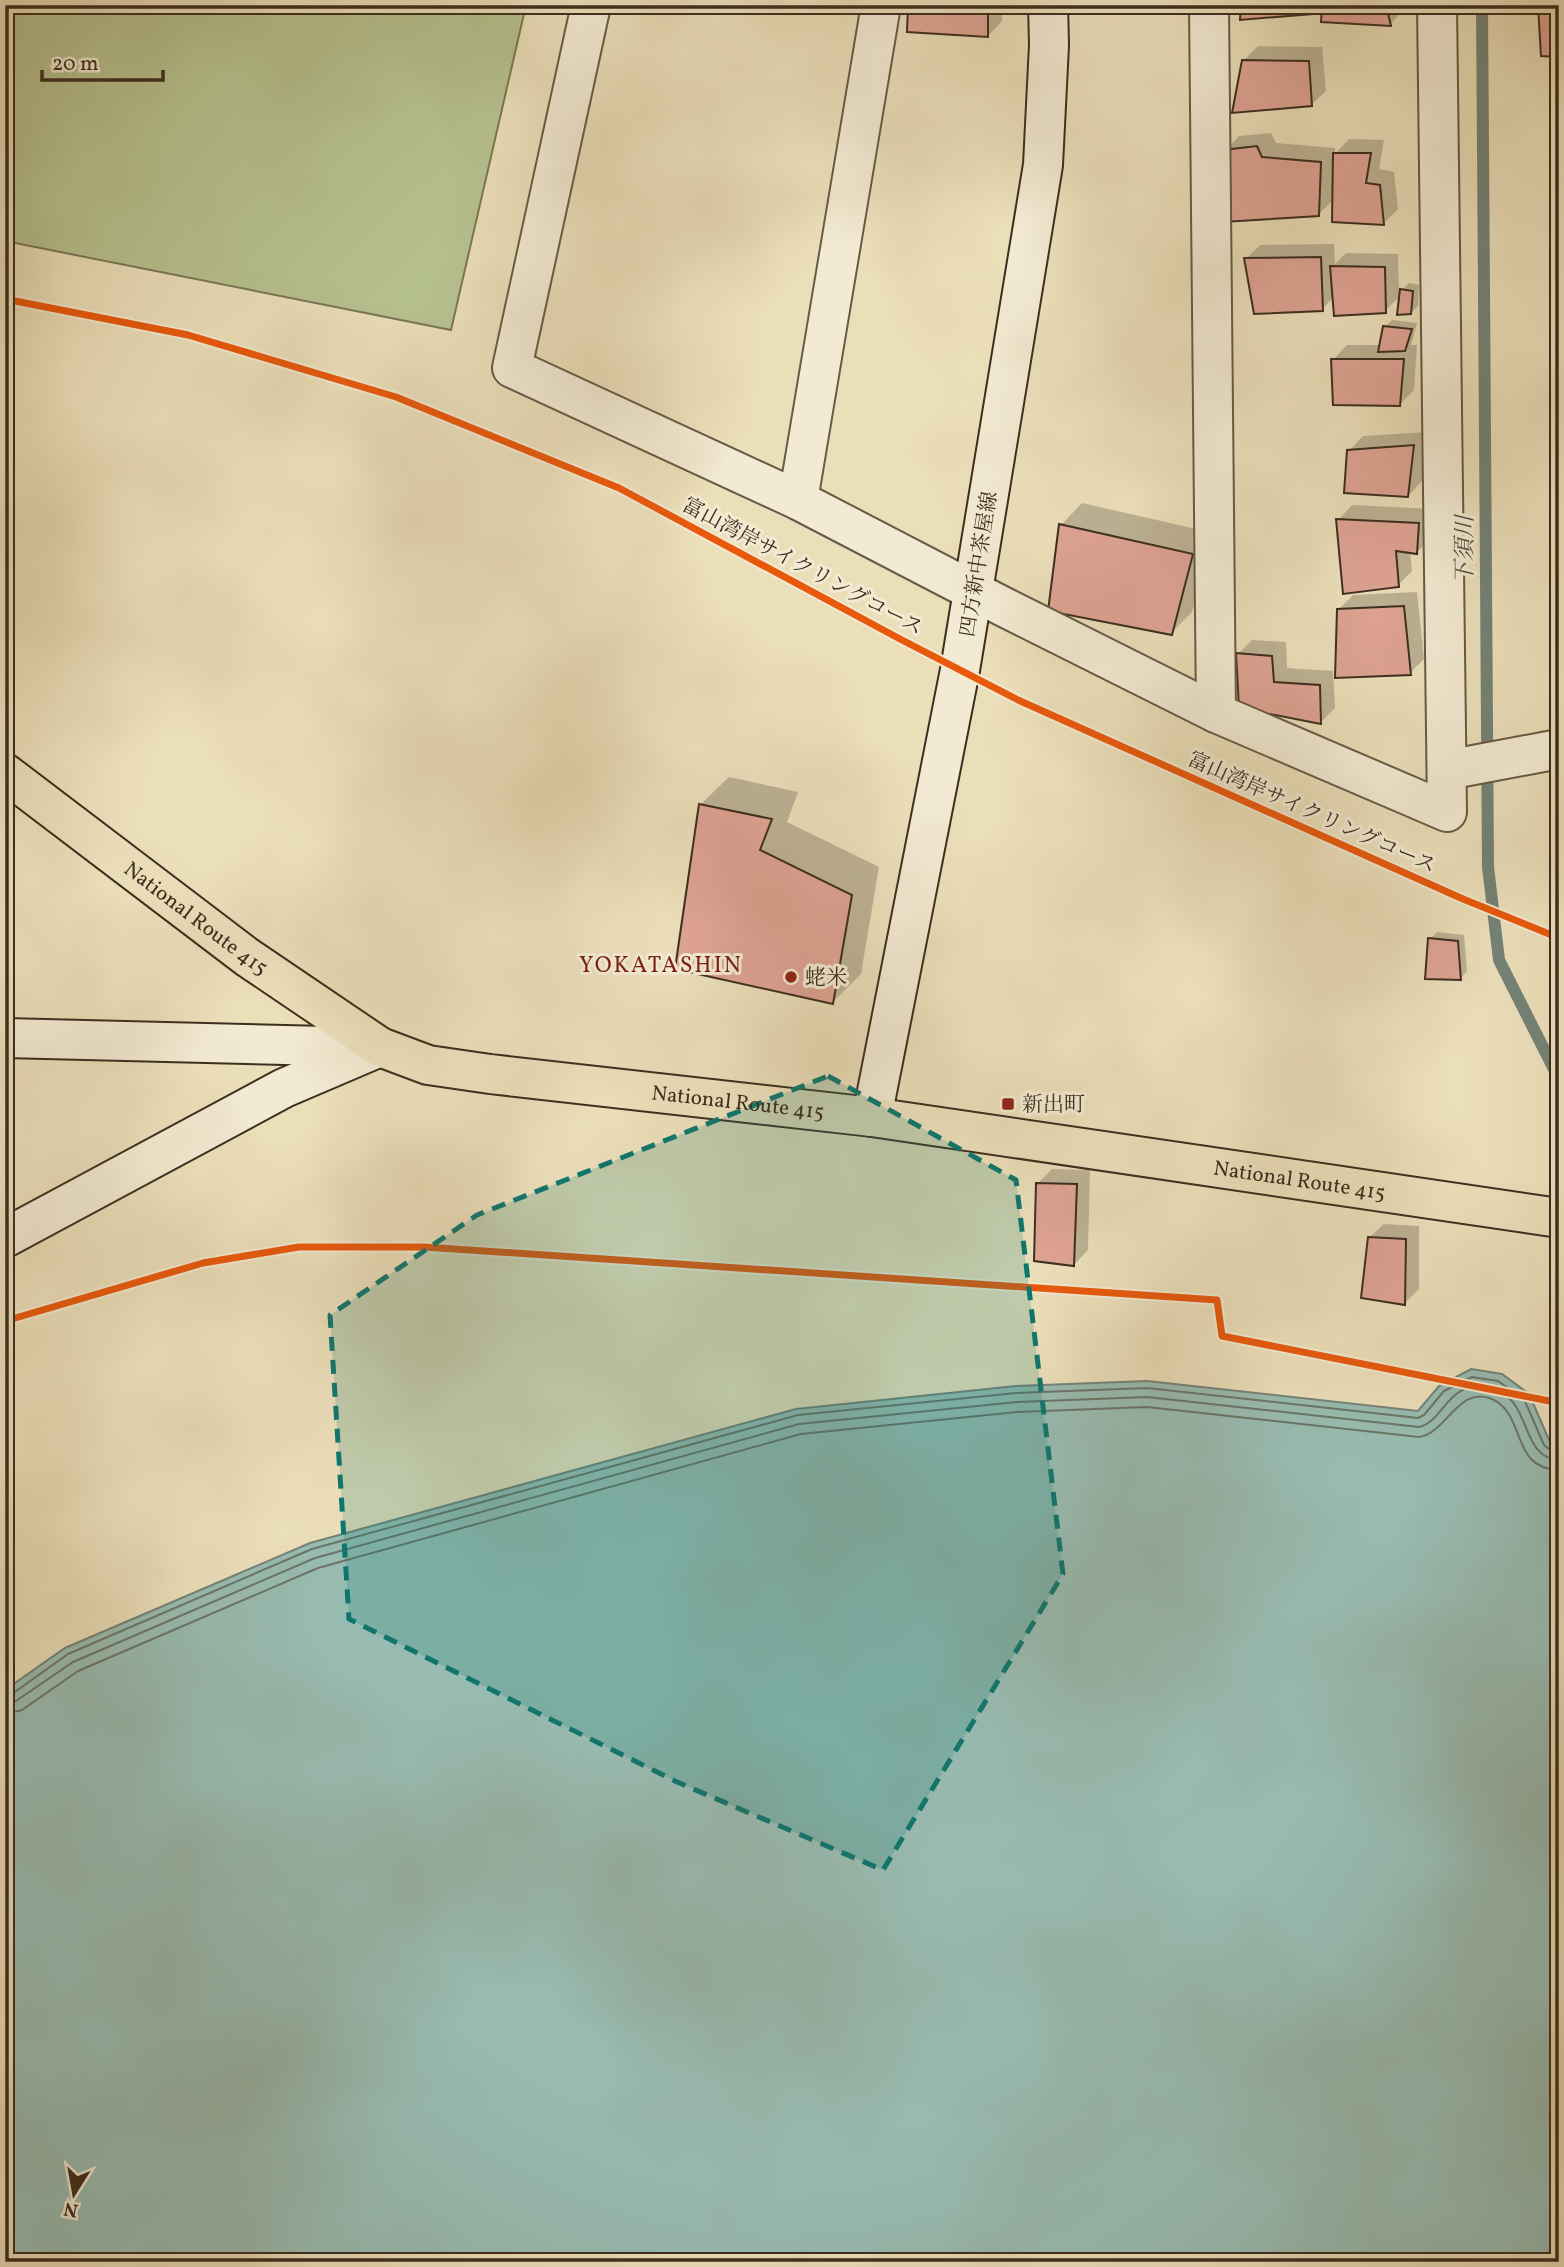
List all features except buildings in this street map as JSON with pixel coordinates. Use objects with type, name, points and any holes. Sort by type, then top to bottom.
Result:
[{"type":"highway","name":"National Route 415","points":[[5,773],[247,957],[380,1047],[428,1065],[478,1073],[872,1117],[1558,1218]]},
{"type":"street","points":[[591,5],[512,368],[798,500],[1216,713],[1447,812],[1437,5]]},
{"type":"street","points":[[798,500],[881,5]]},
{"type":"street","name":"四方新中茶屋線","points":[[872,1117],[960,670],[1043,166],[1049,45],[1048,5]]},
{"type":"street","points":[[1209,5],[1216,713]]},
{"type":"street","points":[[1447,770],[1559,749]]},
{"type":"street","points":[[5,1038],[380,1047]]},
{"type":"street","points":[[5,1238],[284,1088],[380,1047]]},
{"type":"highlighted area","points":[[828,1076],[1016,1180],[1063,1574],[883,1870],[677,1782],[349,1619],[330,1315],[477,1215]]},
{"type":"green space","points":[[5,5],[526,5],[451,330],[5,241]]},
{"type":"water","points":[[1471,1369],[1502,1374],[1529,1394],[1550,1442],[1559,1445],[1559,2262],[5,2262],[5,1690],[65,1648],[310,1543],[796,1409],[1016,1386],[1147,1381],[1418,1411],[1439,1386]]},
{"type":"waterway","name":"下須川","points":[[1482,5],[1488,867],[1499,960],[1559,1079]]},
{"type":"cycle path","name":"富山湾岸サイクリングコース","points":[[5,299],[188,335],[396,397],[619,488],[1018,700],[1463,899],[1559,938]]},
{"type":"cycle path","points":[[5,1321],[203,1263],[299,1247],[424,1247],[1217,1300],[1222,1336],[1559,1403]]},
{"type":"place","name":"蛯米","points":[[791,977]]},
{"type":"place","name":"新出町","points":[[1008,1104]]},
{"type":"district","name":"YOKATASHIN","points":[[661,964]]}]
